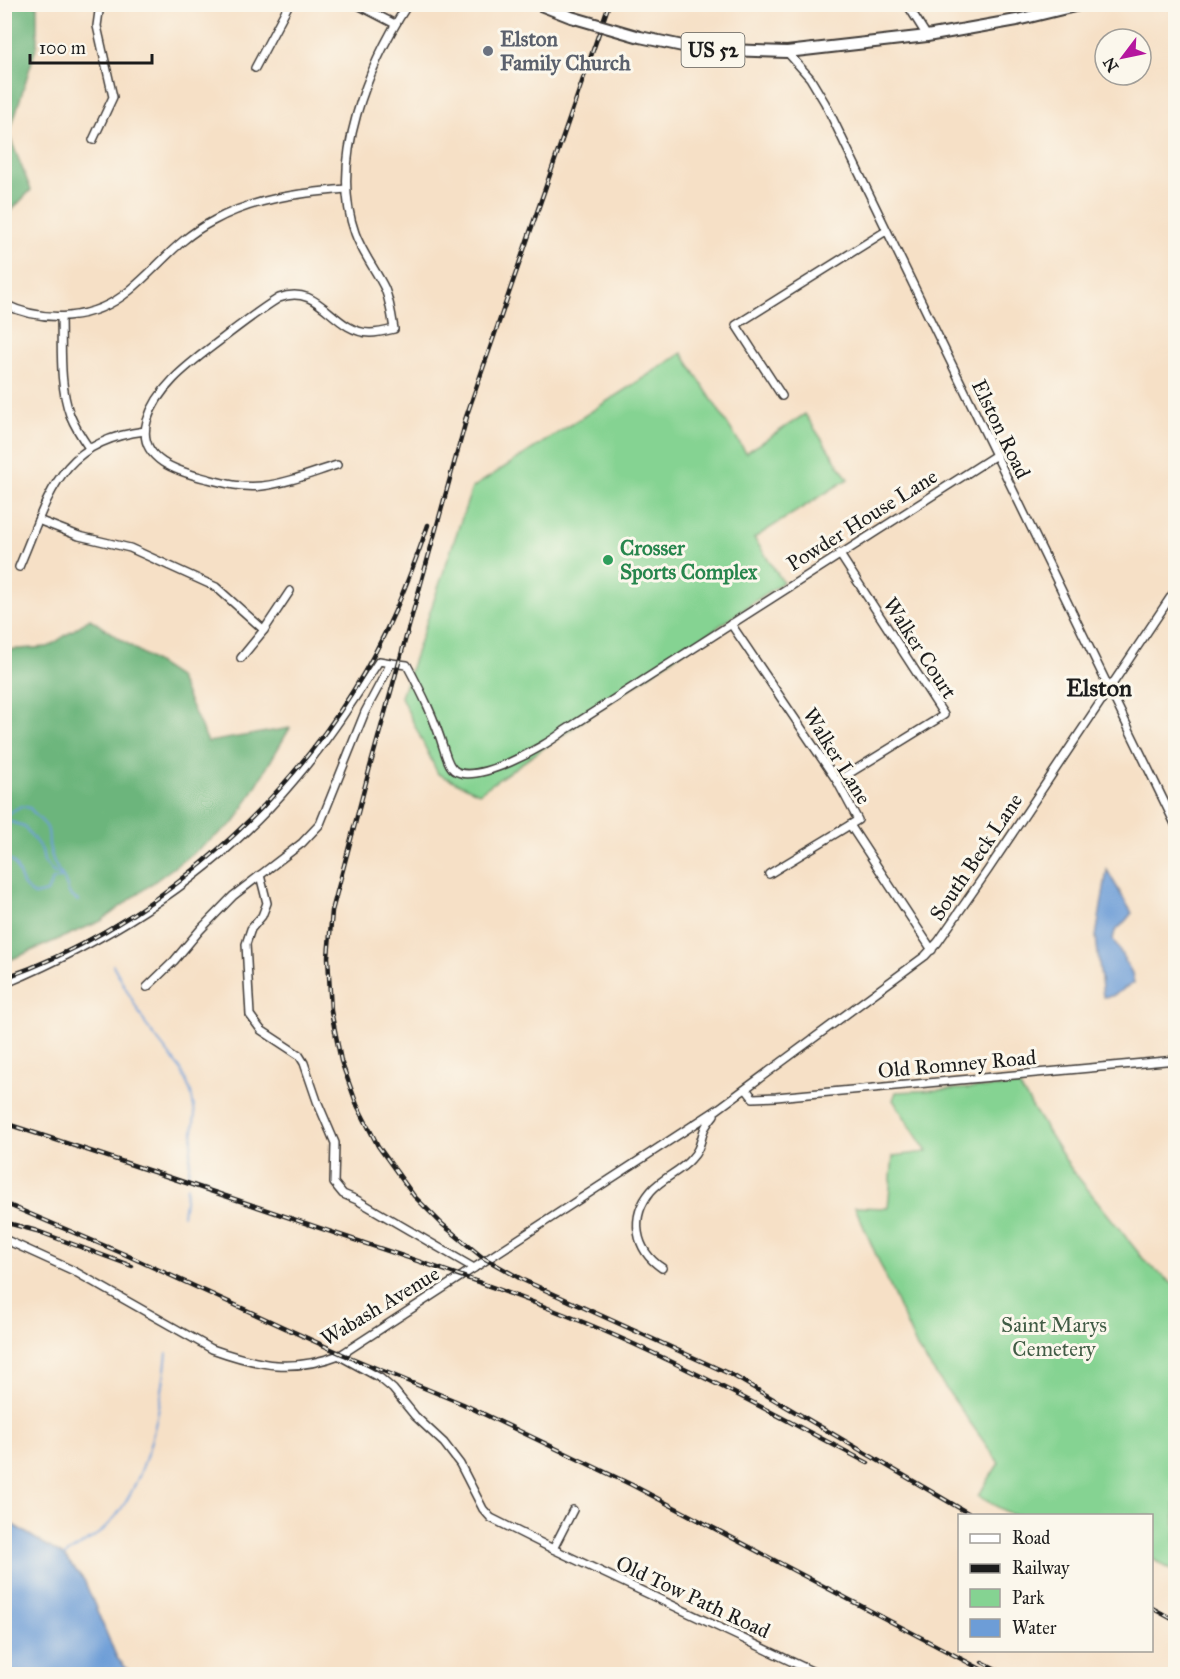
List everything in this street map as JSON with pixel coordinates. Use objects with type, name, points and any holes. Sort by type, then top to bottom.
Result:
[{"type":"main road","name":"US 52","points":[[538,4],[571,17],[640,37],[697,49],[787,52],[927,36],[1017,20],[1083,4]]},
{"type":"street","points":[[93,140],[112,97],[98,26],[100,4]]},
{"type":"street","points":[[255,68],[289,4]]},
{"type":"street","points":[[356,4],[395,24]]},
{"type":"street","points":[[337,465],[299,478],[267,485],[248,487],[229,485],[182,473],[166,465],[149,447],[145,430],[152,409],[180,372],[279,298],[297,294],[308,297],[344,324],[362,332],[394,330],[385,290],[354,230],[346,189],[348,152],[352,131],[374,67],[395,24],[408,4]]},
{"type":"street","points":[[907,4],[927,36]]},
{"type":"street","name":"Elston Road","points":[[787,52],[810,78],[825,103],[1176,826]]},
{"type":"street","points":[[4,304],[29,314],[61,316],[89,312],[118,299],[181,242],[197,230],[232,212],[256,202],[280,197],[346,189]]},
{"type":"street","points":[[782,396],[736,325],[886,231]]},
{"type":"street","points":[[61,316],[64,386],[68,406],[74,423],[89,448]]},
{"type":"street","points":[[18,567],[45,502],[62,471],[89,448],[107,439],[145,430]]},
{"type":"street","name":"Powder House Lane","points":[[391,663],[407,665],[425,699],[450,766],[456,771],[470,773],[516,760],[552,741],[839,553],[996,454]]},
{"type":"street","points":[[38,520],[79,536],[130,548],[216,587],[264,630]]},
{"type":"street","name":"Walker Court","points":[[837,781],[944,715],[839,553]]},
{"type":"street","name":"South Beck Lane","points":[[746,1089],[932,950],[1176,590]]},
{"type":"street","points":[[241,658],[264,630],[290,591]]},
{"type":"street","name":"Walker Lane","points":[[731,624],[837,781],[858,820],[769,874]]},
{"type":"street","points":[[4,984],[110,933],[198,872],[236,840],[294,780],[333,731],[379,661],[391,663],[365,712],[320,824],[302,843],[221,907],[174,961],[147,987]]},
{"type":"street","points":[[850,825],[932,950]]},
{"type":"street","points":[[260,875],[267,903],[262,916],[251,929],[246,944],[250,1015],[261,1030],[299,1055],[304,1063],[334,1143],[333,1175],[336,1189],[474,1269]]},
{"type":"street","name":"Old Romney Road","points":[[746,1089],[753,1098],[776,1097],[1176,1060]]},
{"type":"street","name":"Wabash Avenue","points":[[4,1239],[72,1270],[215,1350],[261,1364],[278,1366],[308,1363],[338,1355],[474,1269],[746,1089]]},
{"type":"street","points":[[662,1268],[646,1253],[638,1239],[641,1208],[652,1190],[692,1159],[700,1147],[704,1128],[718,1109]]},
{"type":"street","name":"Old Tow Path Road","points":[[338,1355],[380,1378],[393,1389],[415,1416],[444,1443],[460,1464],[486,1513],[497,1521],[818,1674]]},
{"type":"street","points":[[553,1549],[573,1510]]},
{"type":"green space","points":[[5,4],[37,5],[37,45],[9,135],[31,190],[5,217]]},
{"type":"green space","name":"Crosser Sports Complex","points":[[682,353],[746,453],[805,414],[848,479],[754,538],[783,582],[479,793],[438,774],[401,697],[472,488]]},
{"type":"green space","points":[[90,619],[178,677],[208,742],[290,728],[235,822],[101,921],[5,962],[5,650],[48,647]]},
{"type":"green space","name":"Saint Marys Cemetery","points":[[1019,1086],[1070,1167],[1145,1261],[1175,1286],[1175,1572],[1153,1560],[1153,1514],[1010,1514],[978,1496],[999,1463],[917,1348],[855,1207],[888,1208],[893,1156],[927,1152],[893,1100],[896,1092]]},
{"type":"water","points":[[1107,870],[1132,913],[1115,931],[1113,939],[1132,973],[1134,983],[1112,996],[1103,997],[1096,937]]},
{"type":"water","points":[[5,1520],[64,1556],[84,1580],[117,1658],[132,1674],[5,1674]]},
{"type":"waterway","points":[[4,816],[21,806],[30,808],[47,828],[51,854],[63,877]]},
{"type":"waterway","points":[[4,820],[24,826],[42,850],[44,862],[54,873],[61,875]]},
{"type":"waterway","points":[[4,857],[12,861],[23,884],[34,895],[47,892],[53,880],[63,877],[70,895],[78,901]]},
{"type":"waterway","points":[[113,965],[146,1025],[181,1070],[191,1092],[195,1114],[188,1175]]},
{"type":"waterway","points":[[183,1215],[187,1186]]},
{"type":"waterway","points":[[64,1556],[103,1530],[118,1513],[130,1494],[149,1448],[161,1399],[167,1353]]},
{"type":"railway","points":[[464,423],[609,4]]},
{"type":"railway","points":[[467,417],[332,911],[328,957],[331,1011],[341,1061],[357,1105],[378,1146],[414,1196],[442,1224],[482,1257],[523,1280],[732,1375],[970,1514]]},
{"type":"railway","points":[[4,978],[56,957],[107,930],[156,899],[202,863],[245,824],[285,782],[321,737],[365,671],[395,610],[428,525]]},
{"type":"railway","points":[[4,1123],[430,1265],[594,1326],[752,1402],[868,1463]]},
{"type":"railway","points":[[4,1203],[124,1254],[342,1354],[463,1404],[632,1485],[990,1674]]},
{"type":"railway","points":[[4,1222],[37,1231],[132,1266]]},
{"type":"railway","points":[[1153,1609],[1176,1621]]},
{"type":"railway","points":[[982,1662],[1006,1674]]},
{"type":"place","name":"Elston Family Church","points":[[488,51]]},
{"type":"place","name":"Crosser Sports Complex","points":[[608,560]]},
{"type":"district","name":"Elston","points":[[1099,688]]}]
